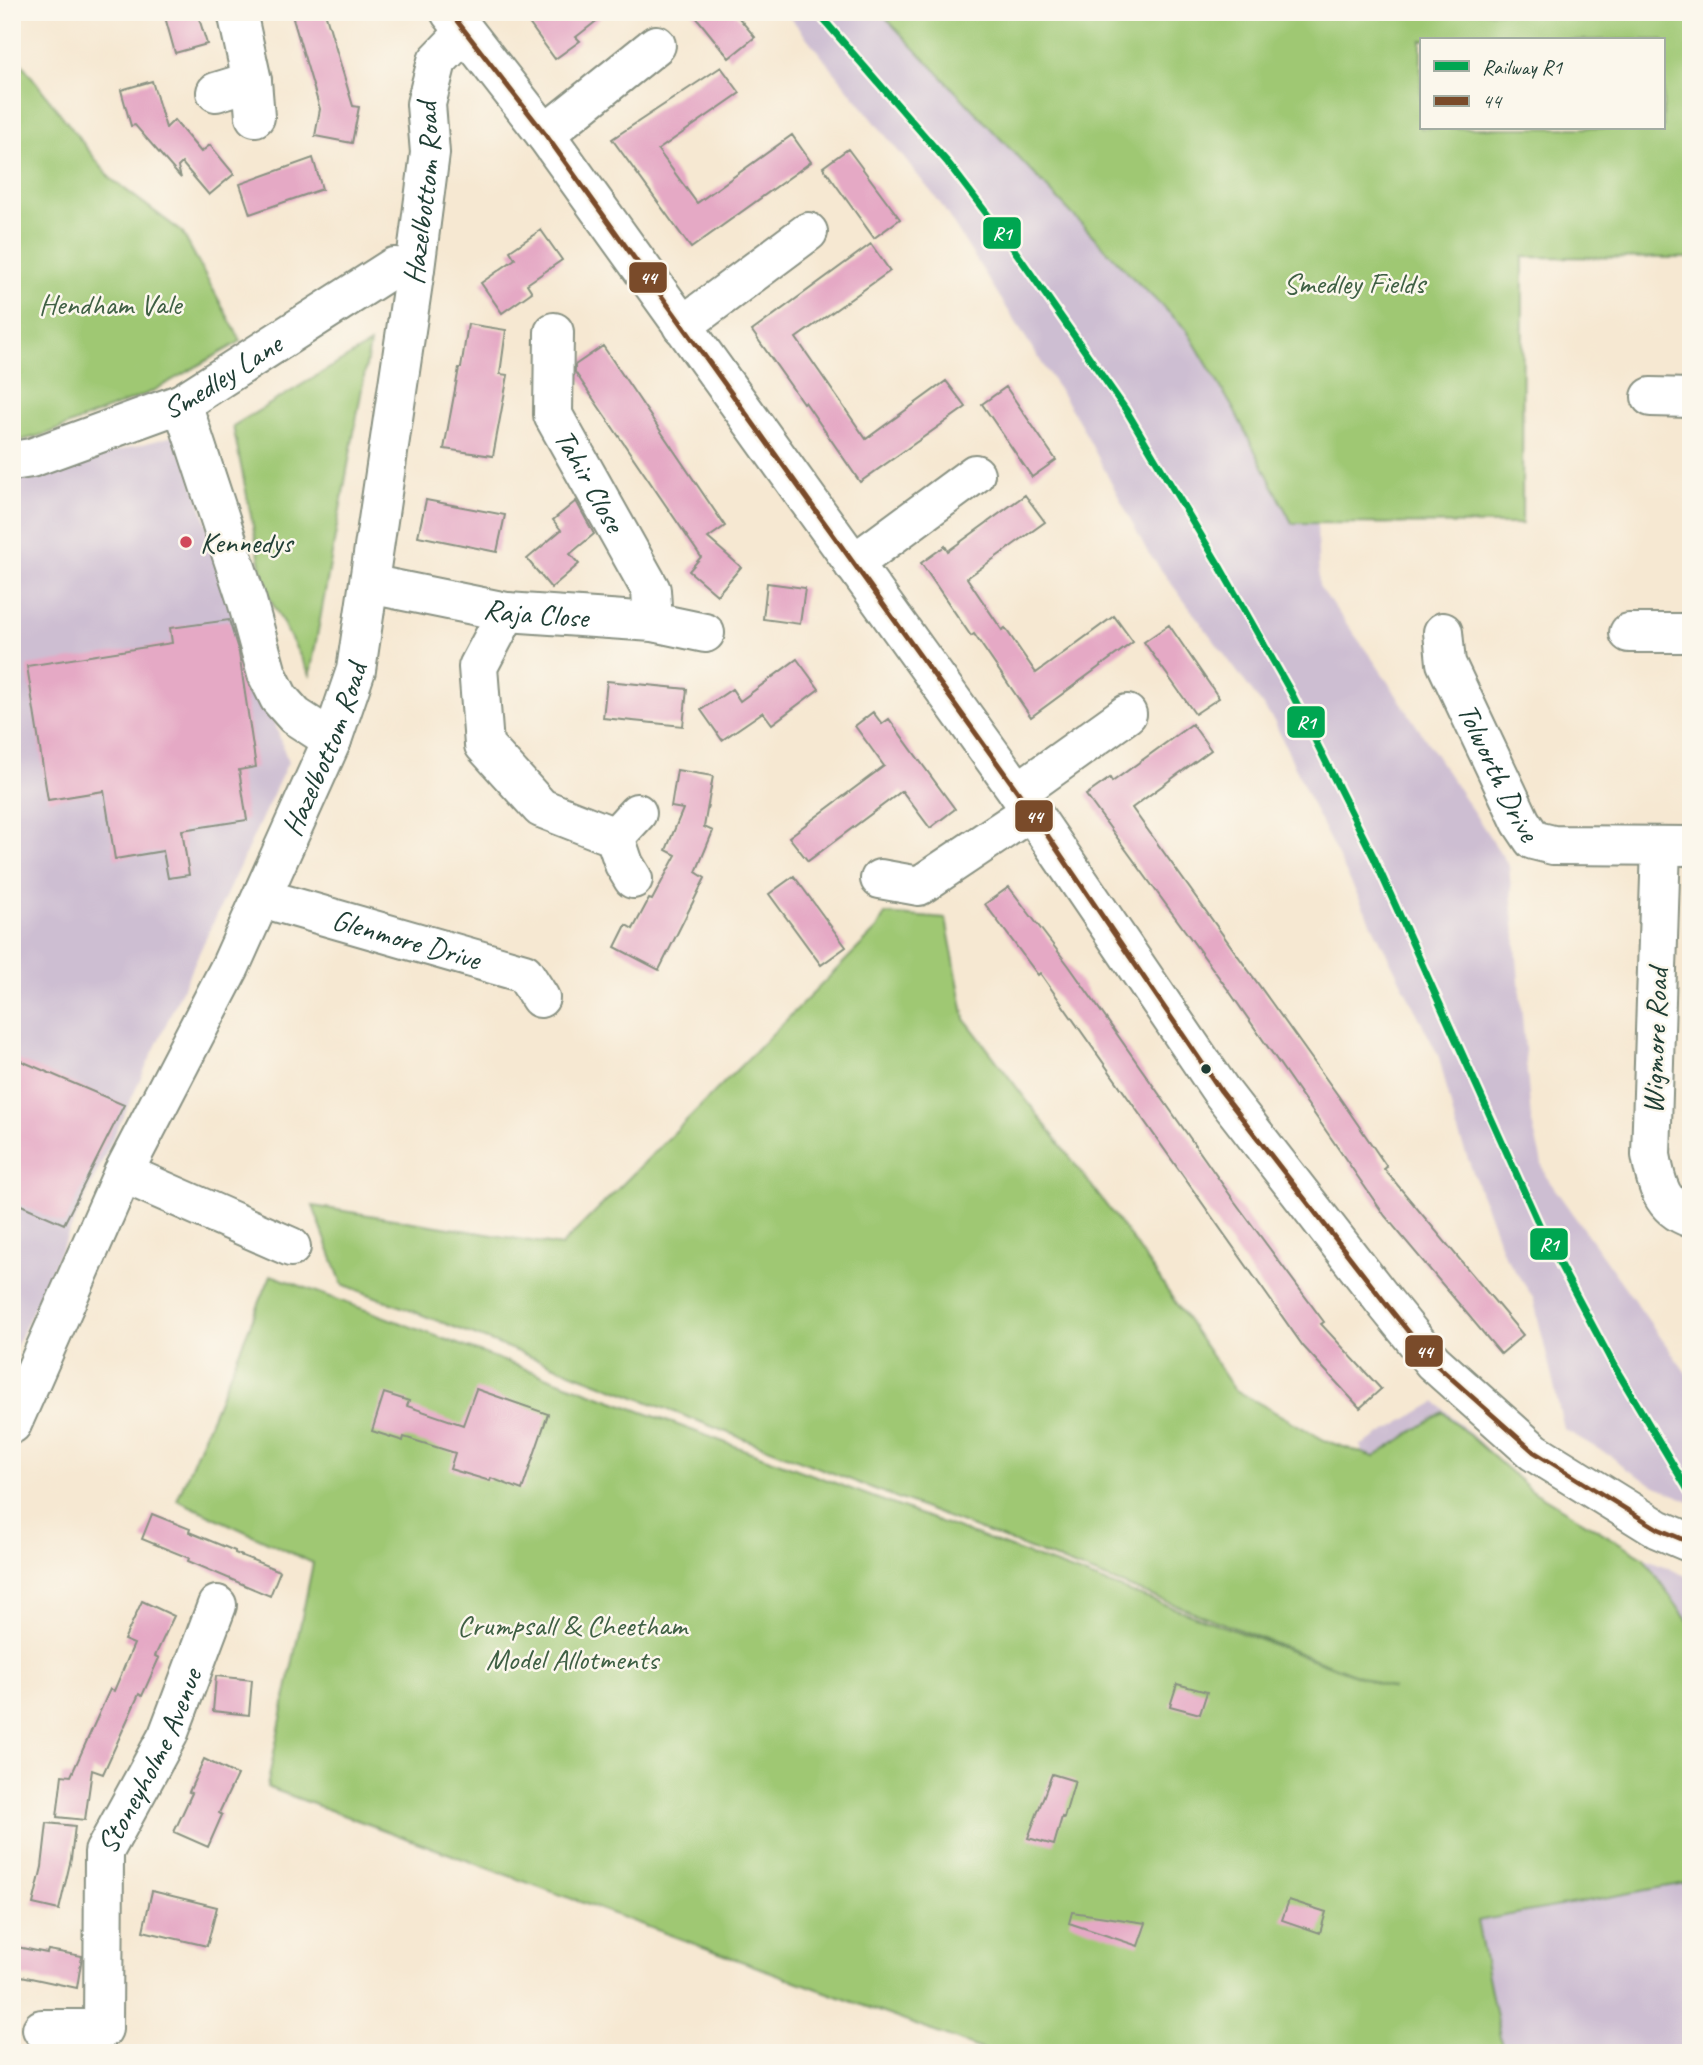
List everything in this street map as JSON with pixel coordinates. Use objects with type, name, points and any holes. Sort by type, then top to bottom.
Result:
[{"type":"street","points":[[216,92],[253,99],[237,12]]},
{"type":"street","points":[[458,22],[545,134],[1025,801],[1221,1091],[1385,1304],[1433,1362],[1534,1452],[1658,1529],[1691,1543]]},
{"type":"street","name":"Hazelbottom Road","points":[[12,1424],[123,1173],[230,967],[262,898],[332,740],[356,670],[430,153],[426,104],[437,61],[458,22]]},
{"type":"street","points":[[545,134],[656,45]]},
{"type":"street","points":[[682,326],[808,232]]},
{"type":"street","name":"Smedley Lane","points":[[12,461],[31,458],[181,403],[394,267],[415,268]]},
{"type":"street","name":"Tahir Close","points":[[554,332],[553,415],[651,590],[653,622]]},
{"type":"street","points":[[1651,397],[1691,398]]},
{"type":"street","points":[[181,403],[247,601],[267,674],[279,698],[295,716],[332,740]]},
{"type":"street","points":[[853,564],[975,474]]},
{"type":"street","name":"Raja Close","points":[[369,584],[507,612],[653,622],[705,632]]},
{"type":"street","points":[[507,612],[478,667],[484,745],[541,808],[626,825],[624,864],[633,879]]},
{"type":"street","name":"Tolworth Drive","points":[[1443,632],[1446,663],[1521,822],[1533,841],[1553,845],[1676,846]]},
{"type":"street","points":[[1629,633],[1691,633]]},
{"type":"street","points":[[880,879],[919,886],[1127,714]]},
{"type":"street","name":"Wigmore Road","points":[[1676,846],[1651,1155],[1662,1198],[1679,1213],[1691,1219]]},
{"type":"street","name":"Glenmore Drive","points":[[262,898],[524,973],[540,998]]},
{"type":"street","points":[[123,1173],[291,1247]]},
{"type":"street","name":"Stoneyholme Avenue","points":[[32,2036],[103,2029],[104,1852],[168,1735],[217,1605]]},
{"type":"shaded area","points":[[786,12],[975,12],[1316,492],[1319,586],[1376,664],[1509,866],[1531,1119],[1545,1175],[1691,1380],[1691,1502],[1626,1469],[1612,1457],[1564,1429],[1533,1297],[1504,1255],[1456,1127],[1439,1057],[1316,813],[1274,721],[1147,551],[1080,423],[940,203]]},
{"type":"shaded area","points":[[177,435],[288,762],[12,1355],[12,479]]},
{"type":"shaded area","points":[[1436,1402],[1531,1490],[1643,1557],[1691,1578],[1691,2053],[1342,2053],[1469,1717],[1360,1446]]},
{"type":"green space","name":"Smedley Fields","points":[[880,12],[1691,12],[1691,258],[1523,257],[1522,524],[1292,523],[1233,408],[1186,329],[1133,278]]},
{"type":"green space","name":"Hendham Vale","points":[[12,51],[110,178],[182,232],[241,341],[151,392],[49,433],[12,443]]},
{"type":"green space","points":[[370,344],[310,675],[266,591],[233,426]]},
{"type":"green space","name":"Crumpsall & Cheetham Model Allotments","points":[[885,914],[946,919],[965,1019],[1137,1246],[1234,1389],[1326,1441],[1374,1457],[1443,1412],[1531,1490],[1643,1557],[1691,1626],[1691,1882],[1477,1921],[1503,2052],[992,2053],[267,1787],[313,1563],[177,1500],[271,1275],[1393,1689],[342,1284],[313,1206],[561,1246],[877,929]]},
{"type":"building","points":[[181,12],[197,12],[207,44],[175,53],[165,17]]},
{"type":"building","points":[[291,12],[325,12],[353,106],[359,107],[352,143],[315,136],[320,109]]},
{"type":"building","points":[[521,12],[608,12],[576,37],[580,41],[555,59]]},
{"type":"building","points":[[692,12],[734,12],[755,37],[729,58]]},
{"type":"building","points":[[721,67],[740,93],[658,150],[697,203],[792,135],[811,162],[691,248],[612,139]]},
{"type":"building","points":[[152,81],[166,128],[174,120],[201,152],[210,145],[234,174],[209,195],[182,163],[178,167],[181,178],[135,125],[131,126],[121,90]]},
{"type":"building","points":[[848,149],[900,219],[874,238],[823,167]]},
{"type":"building","points":[[313,158],[322,189],[250,214],[240,184]]},
{"type":"building","points":[[541,230],[562,260],[527,284],[532,292],[502,313],[481,283],[515,259],[510,251]]},
{"type":"building","points":[[871,244],[890,271],[796,338],[866,439],[946,381],[966,407],[860,482],[752,331]]},
{"type":"building","points":[[468,324],[506,330],[500,374],[508,375],[493,456],[444,449]]},
{"type":"building","points":[[603,346],[725,526],[708,538],[741,567],[717,595],[689,571],[701,557],[575,372],[575,365]]},
{"type":"building","points":[[1006,387],[1056,460],[1032,477],[982,404]]},
{"type":"building","points":[[1025,495],[1045,522],[967,578],[1002,630],[1005,628],[1036,673],[1114,616],[1133,642],[1031,717],[921,563],[945,546],[948,551]]},
{"type":"building","points":[[426,500],[505,515],[497,552],[418,536]]},
{"type":"building","points":[[576,501],[594,534],[570,554],[579,564],[551,588],[527,559],[561,530],[553,520]]},
{"type":"building","points":[[767,583],[805,588],[800,624],[763,619]]},
{"type":"building","points":[[229,620],[239,653],[256,767],[239,770],[247,820],[182,830],[189,875],[168,878],[163,851],[115,859],[104,791],[48,800],[27,666],[172,643],[170,628]]},
{"type":"building","points":[[1169,625],[1219,698],[1195,714],[1144,642]]},
{"type":"building","points":[[797,659],[819,689],[772,724],[763,712],[722,740],[701,710],[732,689],[740,701]]},
{"type":"building","points":[[607,681],[687,689],[683,726],[603,718]]},
{"type":"building","points":[[873,712],[882,724],[889,719],[955,809],[930,828],[902,791],[808,861],[789,837],[884,766],[855,726]]},
{"type":"building","points":[[1192,724],[1211,750],[1132,808],[1337,1094],[1387,1167],[1384,1169],[1523,1335],[1501,1354],[1385,1216],[1229,991],[1086,795],[1110,778],[1112,782]]},
{"type":"building","points":[[677,770],[713,776],[704,827],[713,831],[696,872],[705,878],[659,970],[615,947],[626,925],[633,929],[676,855],[666,850],[683,809],[671,807]]},
{"type":"building","points":[[794,876],[846,947],[821,965],[769,894]]},
{"type":"building","points":[[1009,887],[1069,966],[1235,1202],[1324,1322],[1321,1324],[1381,1389],[1360,1408],[1303,1346],[1040,973],[1038,975],[985,904]]},
{"type":"building","points":[[12,1057],[124,1105],[64,1224],[12,1201]]},
{"type":"building","points":[[476,1389],[548,1414],[522,1490],[491,1478],[490,1481],[450,1469],[455,1453],[404,1437],[403,1441],[372,1431],[384,1393],[409,1401],[407,1406],[463,1425]]},
{"type":"building","points":[[152,1514],[280,1571],[270,1596],[142,1539]]},
{"type":"building","points":[[142,1601],[174,1616],[155,1656],[159,1658],[142,1696],[139,1694],[103,1774],[92,1770],[85,1820],[57,1817],[62,1775],[71,1776],[110,1689],[114,1691],[134,1644],[124,1640]]},
{"type":"building","points":[[216,1676],[252,1680],[249,1715],[213,1711]]},
{"type":"building","points":[[1177,1684],[1207,1692],[1200,1714],[1170,1706]]},
{"type":"building","points":[[204,1759],[237,1775],[219,1813],[222,1815],[208,1847],[174,1832]]},
{"type":"building","points":[[1052,1774],[1075,1781],[1054,1845],[1028,1838]]},
{"type":"building","points":[[47,1823],[75,1826],[71,1859],[59,1910],[33,1904],[42,1867]]},
{"type":"building","points":[[152,1891],[217,1907],[207,1946],[143,1931]]},
{"type":"building","points":[[1289,1900],[1326,1912],[1320,1933],[1282,1920]]},
{"type":"building","points":[[1072,1912],[1146,1923],[1138,1946],[1069,1923]]},
{"type":"building","points":[[12,1946],[82,1956],[77,1988],[12,1974]]},
{"type":"rail line","name":"R1","points":[[817,12],[948,163],[1013,248],[1126,410],[1220,567],[1292,694],[1374,858],[1542,1231],[1613,1364],[1691,1495]]},
{"type":"transit line","name":"44","points":[[450,12],[545,134],[1018,792],[1221,1091],[1433,1362],[1534,1452],[1658,1529],[1691,1543]]},
{"type":"place","name":"Kennedys","points":[[186,542]]}]
